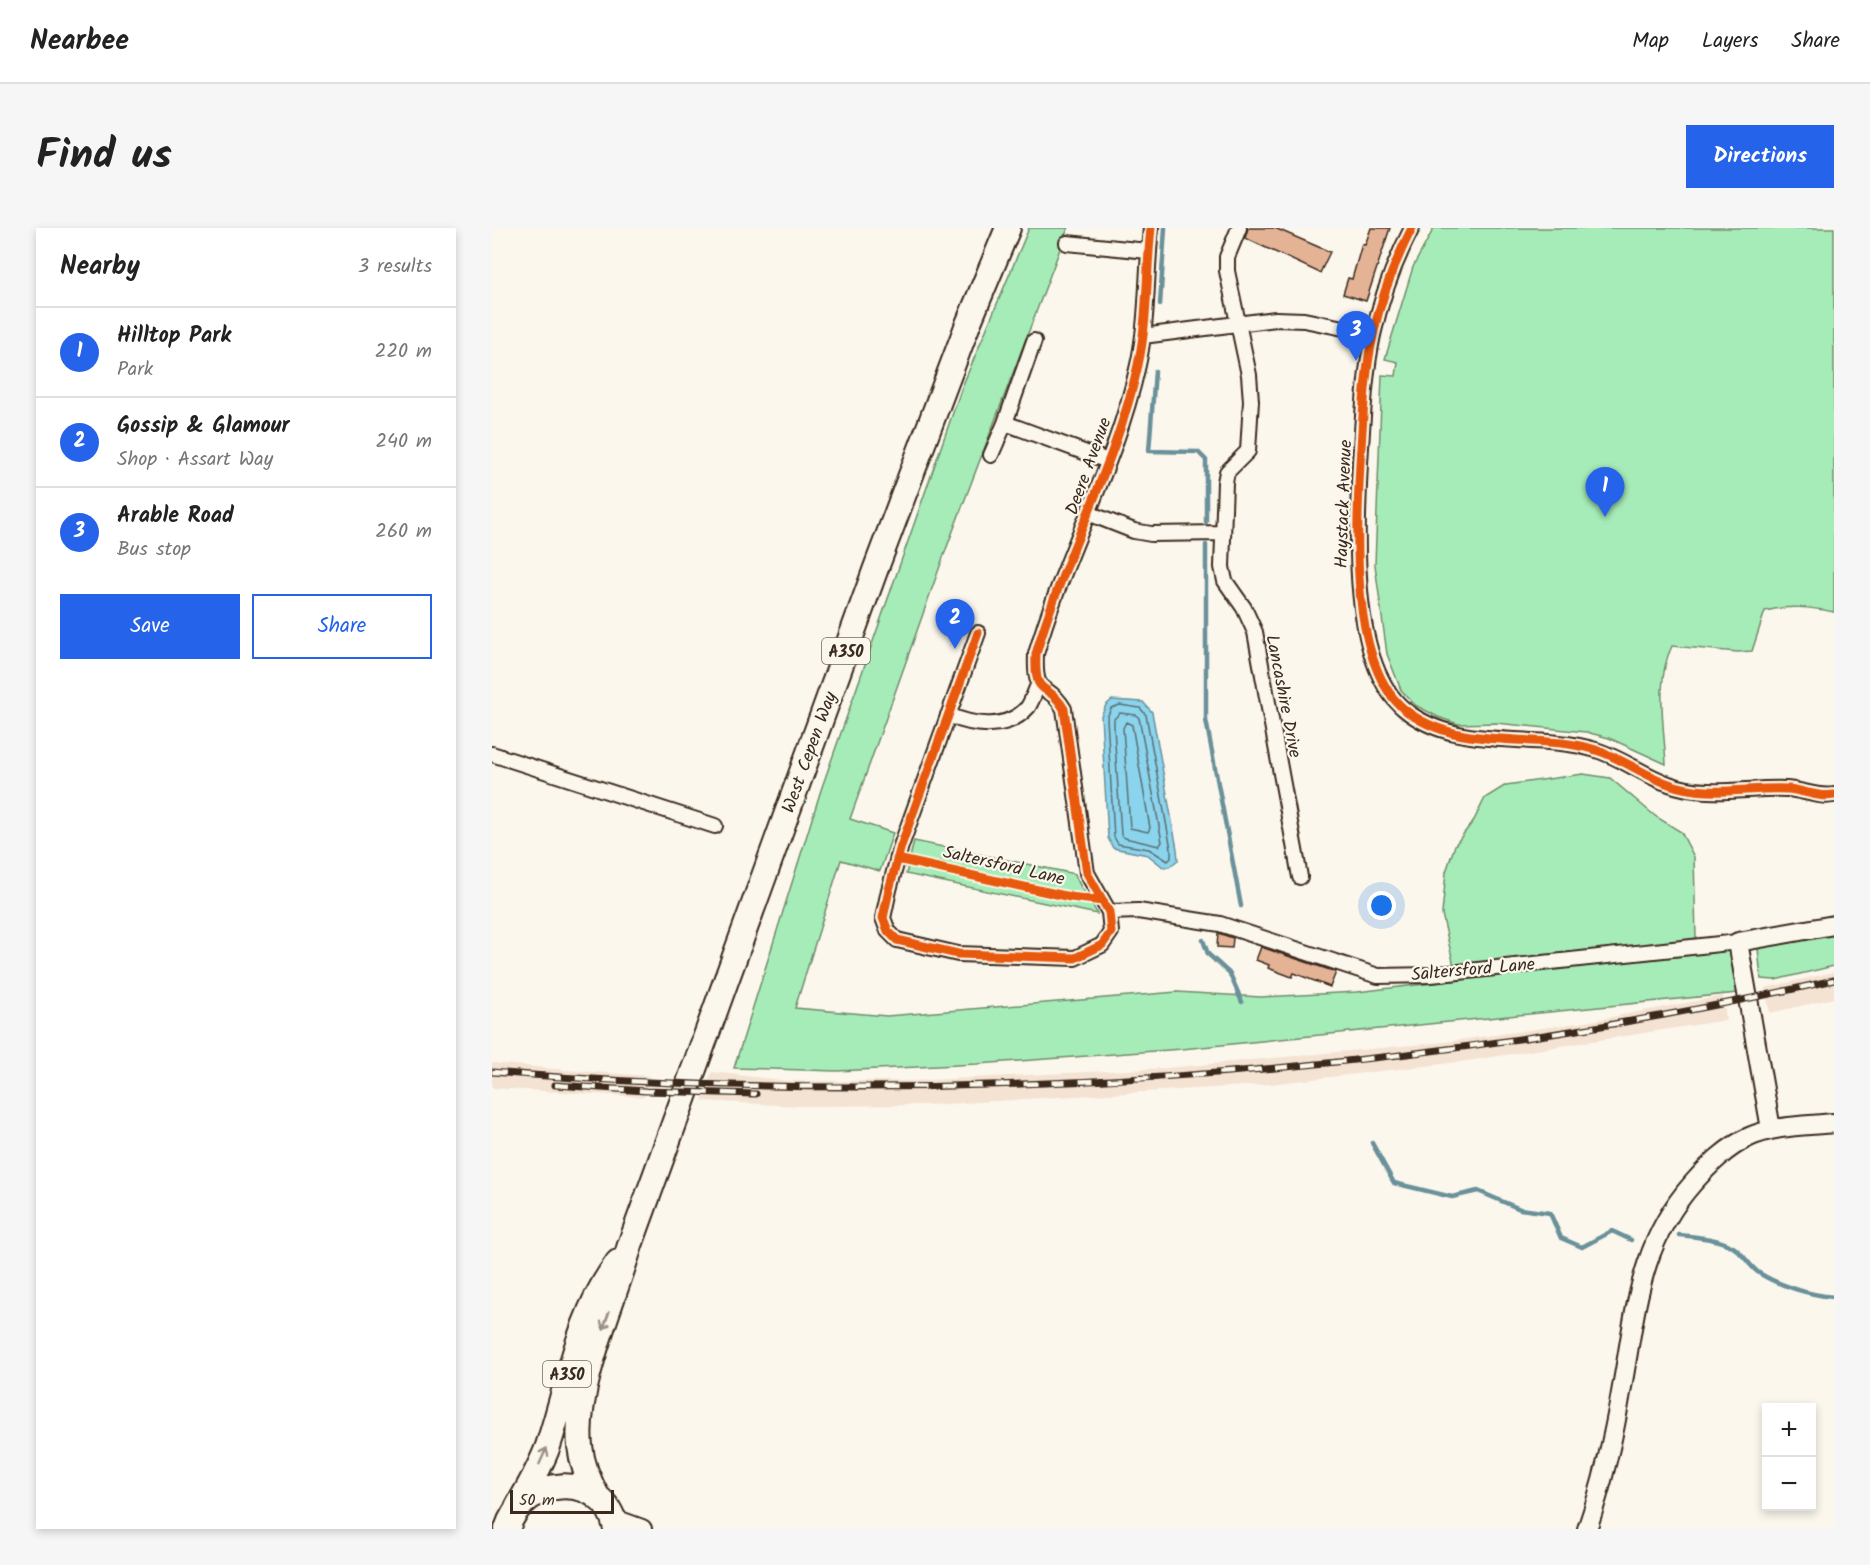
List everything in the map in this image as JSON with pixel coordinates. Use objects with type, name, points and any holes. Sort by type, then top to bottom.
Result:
[{"type":"highway","name":"West Cepen Way","points":[[614,1524],[598,1498],[584,1467],[580,1427],[584,1397],[596,1352],[630,1245],[876,568],[968,324],[1008,228]]},
{"type":"highway","name":"West Cepen Way","points":[[512,1519],[547,1449],[571,1363],[597,1293],[630,1245]]},
{"type":"highway","points":[[512,1519],[528,1496],[555,1486],[584,1490],[598,1498]]},
{"type":"main road","name":"Saltersford Lane","points":[[1738,942],[1834,925]]},
{"type":"main road","points":[[1738,942],[1771,1129]]},
{"type":"main road","points":[[1587,1529],[1604,1476],[1638,1294],[1648,1258],[1661,1227],[1685,1192],[1707,1166],[1735,1145],[1771,1129],[1834,1123]]},
{"type":"main road","points":[[614,1524],[642,1529]]},
{"type":"street","name":"Deere Avenue","points":[[1038,685],[1035,678],[1036,654],[1108,461],[1138,366],[1143,336],[1151,228]]},
{"type":"street","name":"Lancashire Drive","points":[[1239,228],[1227,257],[1249,375],[1250,445],[1245,457],[1227,472],[1221,554],[1225,581],[1244,608],[1254,632],[1300,877]]},
{"type":"street","name":"Haystack Avenue","points":[[1412,228],[1398,255],[1373,333],[1363,406],[1356,566],[1369,640],[1381,681],[1403,709],[1447,734],[1574,745],[1618,757],[1669,785],[1697,790],[1789,789],[1827,796],[1834,795]]},
{"type":"street","points":[[1067,243],[1148,250]]},
{"type":"street","points":[[1143,336],[1276,319],[1304,320],[1373,333]]},
{"type":"street","points":[[991,455],[1005,423],[1021,372],[1034,341]]},
{"type":"street","points":[[1005,423],[1108,461]]},
{"type":"street","points":[[1088,513],[1134,531],[1151,534],[1222,533]]},
{"type":"street","points":[[948,715],[976,726],[1016,717],[1029,706],[1038,685],[1058,698],[1064,709],[1068,726],[1087,873],[1109,912],[1112,923],[1107,939],[1090,952],[1075,958],[958,954],[897,940],[885,926],[883,911],[901,846],[948,715],[978,633]]},
{"type":"street","points":[[492,754],[714,826]]},
{"type":"street","name":"Saltersford Lane","points":[[1109,912],[1138,911],[1220,924],[1378,976],[1431,975],[1738,942]]},
{"type":"shaded area","points":[[1834,972],[1834,998],[1770,1013],[1765,988]]},
{"type":"shaded area","points":[[1723,996],[1726,1020],[1467,1061],[1260,1085],[928,1105],[800,1106],[702,1101],[712,1072],[788,1081],[911,1081],[1168,1068],[1445,1042],[1585,1022]]},
{"type":"shaded area","points":[[492,1063],[649,1076],[644,1097],[492,1088]]},
{"type":"green space","points":[[1029,228],[1068,228],[945,552],[850,819],[893,833],[880,871],[841,860],[795,1008],[887,1016],[1177,992],[1261,997],[1357,992],[1730,948],[1737,993],[1182,1049],[977,1064],[837,1071],[734,1068],[821,790],[962,387]]},
{"type":"green space","points":[[1434,228],[1834,228],[1834,612],[1800,607],[1765,611],[1752,651],[1738,652],[1672,646],[1667,659],[1662,689],[1666,764],[1609,738],[1586,732],[1496,723],[1458,724],[1415,705],[1401,690],[1387,654],[1375,565],[1382,375],[1396,376],[1398,362],[1385,359],[1413,267]]},
{"type":"green space","points":[[1583,774],[1610,778],[1655,816],[1681,832],[1694,857],[1696,939],[1454,966],[1442,914],[1446,872],[1455,845],[1474,820],[1485,798],[1506,785]]},
{"type":"green space","points":[[914,841],[1075,874],[1097,914],[906,874]]},
{"type":"green space","points":[[1834,935],[1834,966],[1775,980],[1761,979],[1758,948]]},
{"type":"water","points":[[1112,700],[1143,702],[1152,712],[1177,849],[1178,860],[1169,867],[1163,867],[1148,855],[1113,848],[1108,838],[1101,716],[1106,705]]},
{"type":"building","points":[[1248,228],[1275,228],[1330,252],[1320,273],[1245,238]]},
{"type":"building","points":[[1371,228],[1390,228],[1366,301],[1343,294],[1348,278],[1352,279],[1362,244],[1365,245]]},
{"type":"building","points":[[1218,933],[1233,938],[1232,948],[1217,947]]},
{"type":"building","points":[[1261,947],[1336,972],[1330,987],[1294,973],[1292,977],[1268,968],[1269,965],[1256,960]]},
{"type":"waterway","points":[[1160,305],[1165,228]]},
{"type":"waterway","points":[[1155,371],[1149,451],[1198,452],[1206,460],[1206,522]]},
{"type":"waterway","points":[[1206,545],[1206,720],[1241,906]]},
{"type":"waterway","points":[[1203,940],[1208,954],[1230,974],[1242,1002]]},
{"type":"waterway","points":[[1372,1143],[1394,1183],[1452,1197],[1478,1191],[1520,1209],[1550,1213],[1561,1238],[1582,1247],[1612,1231],[1631,1240]]},
{"type":"waterway","points":[[1679,1235],[1707,1238],[1727,1244],[1737,1250],[1755,1270],[1767,1278],[1795,1289],[1834,1297]]},
{"type":"railway","points":[[492,1072],[659,1082],[827,1087],[997,1085],[1166,1077],[1336,1062],[1504,1041],[1670,1014],[1834,980]]},
{"type":"railway","points":[[555,1085],[646,1091],[756,1094]]},
{"type":"cycle path","points":[[978,633],[901,846],[883,918],[888,931],[897,940],[958,954],[1075,958],[1102,945],[1111,932],[1109,912],[1087,873],[1064,709],[1058,700],[1039,684],[1036,654],[1061,582],[1117,439],[1138,365],[1144,331],[1151,228]]},
{"type":"cycle path","points":[[1412,228],[1389,280],[1373,335],[1366,383],[1360,463],[1358,522],[1360,593],[1365,628],[1374,660],[1386,688],[1404,709],[1425,723],[1448,731],[1471,736],[1547,742],[1596,750],[1615,757],[1659,780],[1683,788],[1713,791],[1787,789],[1834,795]]},
{"type":"cycle path","points":[[897,859],[1070,897],[1103,901]]},
{"type":"place","name":"Arable Road","points":[[1356,361]]},
{"type":"place","name":"Hilltop Park","points":[[1605,517]]},
{"type":"place","name":"Gossip & Glamour","points":[[955,649]]}]
